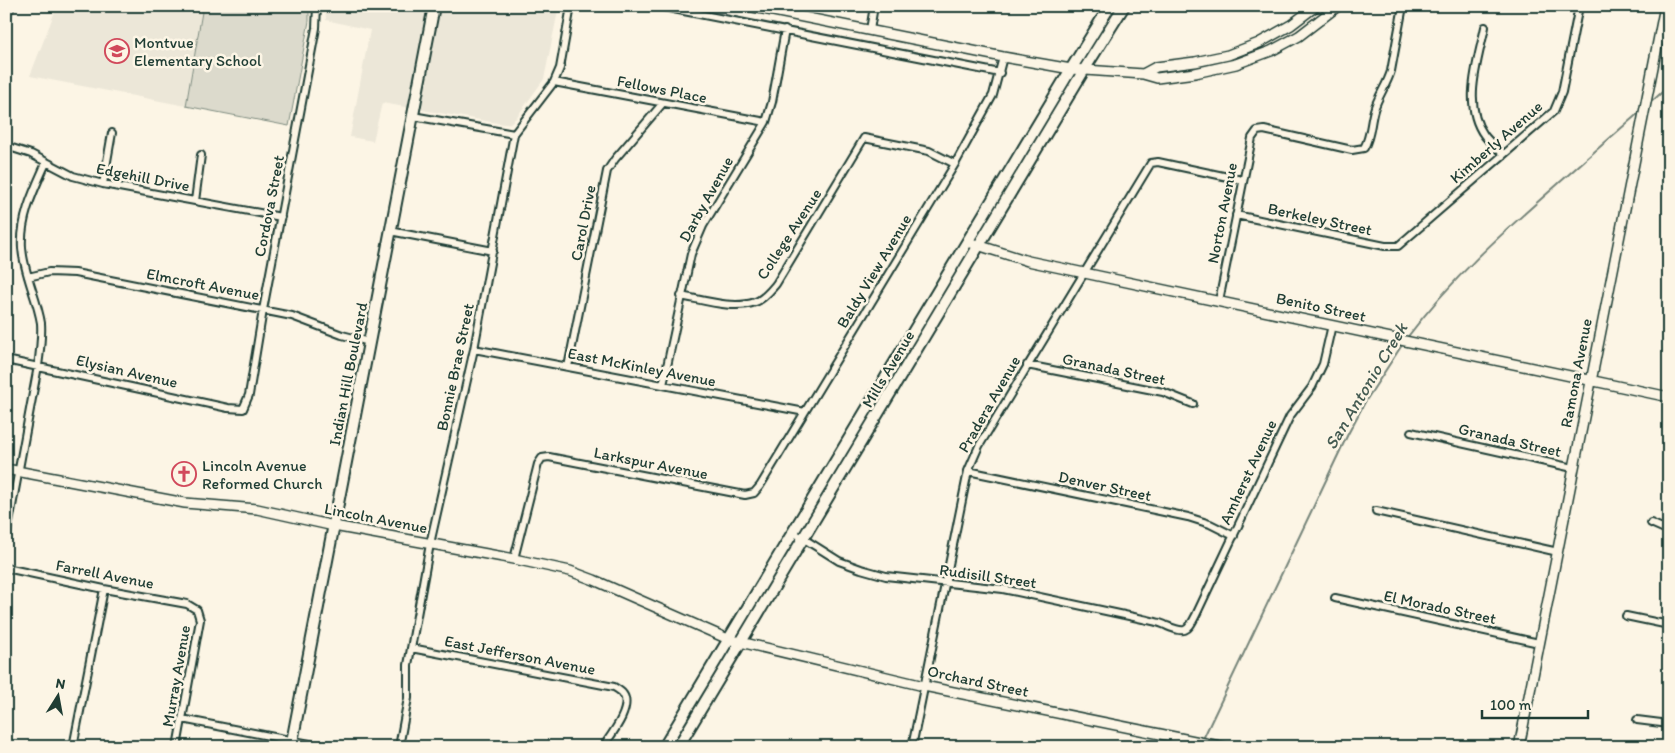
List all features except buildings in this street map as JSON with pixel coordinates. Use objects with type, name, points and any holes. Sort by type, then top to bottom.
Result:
[{"type":"main road","name":"Indian Hill Boulevard","points":[[292,744],[434,6]]},
{"type":"main road","name":"Mills Avenue","points":[[664,747],[1070,69],[1110,6]]},
{"type":"main road","name":"Mills Avenue","points":[[678,747],[1124,6]]},
{"type":"street","points":[[6,18],[11,6]]},
{"type":"street","name":"Cordova Street","points":[[243,409],[249,396],[263,310],[316,28],[317,6]]},
{"type":"street","name":"Bonnie Brae Street","points":[[399,747],[408,698],[408,665],[430,544],[474,349],[514,134],[554,82],[560,68],[571,6]]},
{"type":"street","points":[[658,6],[1000,73]]},
{"type":"street","points":[[748,6],[1070,69],[1142,74],[1157,78],[1195,73],[1236,64],[1271,51],[1299,36],[1338,6]]},
{"type":"street","points":[[870,30],[874,6]]},
{"type":"street","points":[[1142,74],[1156,67],[1228,55],[1259,43],[1291,25],[1316,6]]},
{"type":"street","name":"Norton Avenue","points":[[1219,301],[1252,138],[1257,131],[1264,130],[1352,150],[1364,148],[1369,139],[1374,110],[1391,71],[1403,6]]},
{"type":"street","name":"Kimberly Avenue","points":[[1398,246],[1554,111],[1562,92],[1578,6]]},
{"type":"street","name":"Ramona Avenue","points":[[1519,747],[1665,6]]},
{"type":"street","points":[[1485,27],[1473,87],[1472,103],[1476,119],[1484,134],[1503,154]]},
{"type":"street","name":"Darby Avenue","points":[[663,385],[691,254],[703,226],[766,122],[772,102],[785,30]]},
{"type":"street","name":"Baldy View Avenue","points":[[754,493],[955,164],[993,95],[1003,57]]},
{"type":"street","name":"Fellows Place","points":[[554,82],[766,122]]},
{"type":"street","name":"Carol Drive","points":[[568,367],[607,171],[663,103]]},
{"type":"street","points":[[413,116],[514,134]]},
{"type":"street","points":[[103,184],[112,133]]},
{"type":"street","name":"College Avenue","points":[[681,296],[724,304],[757,302],[776,284],[864,138],[929,150],[955,164]]},
{"type":"street","name":"Edgehill Drive","points":[[6,146],[31,154],[74,176],[103,184],[281,217]]},
{"type":"street","points":[[195,202],[201,154]]},
{"type":"street","name":"Pradera Avenue","points":[[912,747],[968,471],[979,446],[1027,364],[1151,163],[1158,162],[1242,180]]},
{"type":"street","points":[[6,540],[41,344],[40,323],[22,248],[23,226],[30,201],[46,163]]},
{"type":"street","name":"Berkeley Street","points":[[1236,215],[1385,246],[1398,246]]},
{"type":"street","points":[[390,231],[492,251]]},
{"type":"street","name":"Benito Street","points":[[968,242],[1028,261],[1590,381],[1669,396]]},
{"type":"street","name":"Elmcroft Avenue","points":[[28,277],[49,272],[75,272],[292,316],[342,335],[370,342]]},
{"type":"street","name":"Amherst Avenue","points":[[1185,630],[1190,626],[1290,416],[1312,387],[1323,364],[1332,325]]},
{"type":"street","name":"East McKinley Avenue","points":[[474,349],[805,412]]},
{"type":"street","name":"Elysian Avenue","points":[[6,360],[228,408],[243,409]]},
{"type":"street","name":"Granada Street","points":[[1027,364],[1163,392],[1193,404]]},
{"type":"street","name":"Granada Street","points":[[1411,432],[1573,468]]},
{"type":"street","name":"Larkspur Avenue","points":[[514,559],[538,464],[542,458],[549,457],[745,495],[754,493]]},
{"type":"street","name":"Lincoln Avenue","points":[[6,469],[185,503],[257,510],[570,571],[728,639]]},
{"type":"street","name":"Denver Street","points":[[968,471],[1188,517],[1210,524],[1234,536]]},
{"type":"street","points":[[1376,511],[1558,552]]},
{"type":"street","points":[[1651,524],[1669,531]]},
{"type":"street","name":"Rudisill Street","points":[[793,532],[839,560],[886,576],[1003,589],[1143,619],[1166,625],[1178,631],[1185,630]]},
{"type":"street","name":"Farrell Avenue","points":[[6,568],[187,604],[197,610]]},
{"type":"street","points":[[73,747],[104,589]]},
{"type":"street","name":"El Morado Street","points":[[1335,598],[1539,643]]},
{"type":"street","name":"Murray Avenue","points":[[177,747],[200,620],[197,610]]},
{"type":"street","points":[[1626,616],[1669,625]]},
{"type":"street","name":"Orchard Street","points":[[728,639],[924,686],[1224,747]]},
{"type":"street","name":"East Jefferson Avenue","points":[[411,648],[614,687],[623,693],[626,702],[623,715],[603,747]]},
{"type":"street","points":[[182,719],[292,744],[326,747]]},
{"type":"street","points":[[1637,720],[1669,724]]},
{"type":"shaded area","name":"Montvue Elementary School","points":[[57,6],[203,6],[186,106],[30,76]]},
{"type":"shaded area","points":[[203,6],[309,6],[309,21],[289,126],[186,106]]},
{"type":"shaded area","points":[[325,6],[559,6],[544,79],[516,118],[510,123],[504,124],[382,103],[373,141],[350,137],[370,30],[326,20]]},
{"type":"waterway","name":"San Antonio Creek","points":[[1650,103],[1669,86]]},
{"type":"waterway","name":"San Antonio Creek","points":[[1406,339],[1441,296],[1478,257],[1641,111]]},
{"type":"waterway","name":"San Antonio Creek","points":[[1203,739],[1348,434],[1365,402],[1402,345]]},
{"type":"place","name":"Montvue Elementary School","points":[[117,51]]},
{"type":"place","name":"Lincoln Avenue Reformed Church","points":[[184,474]]}]
